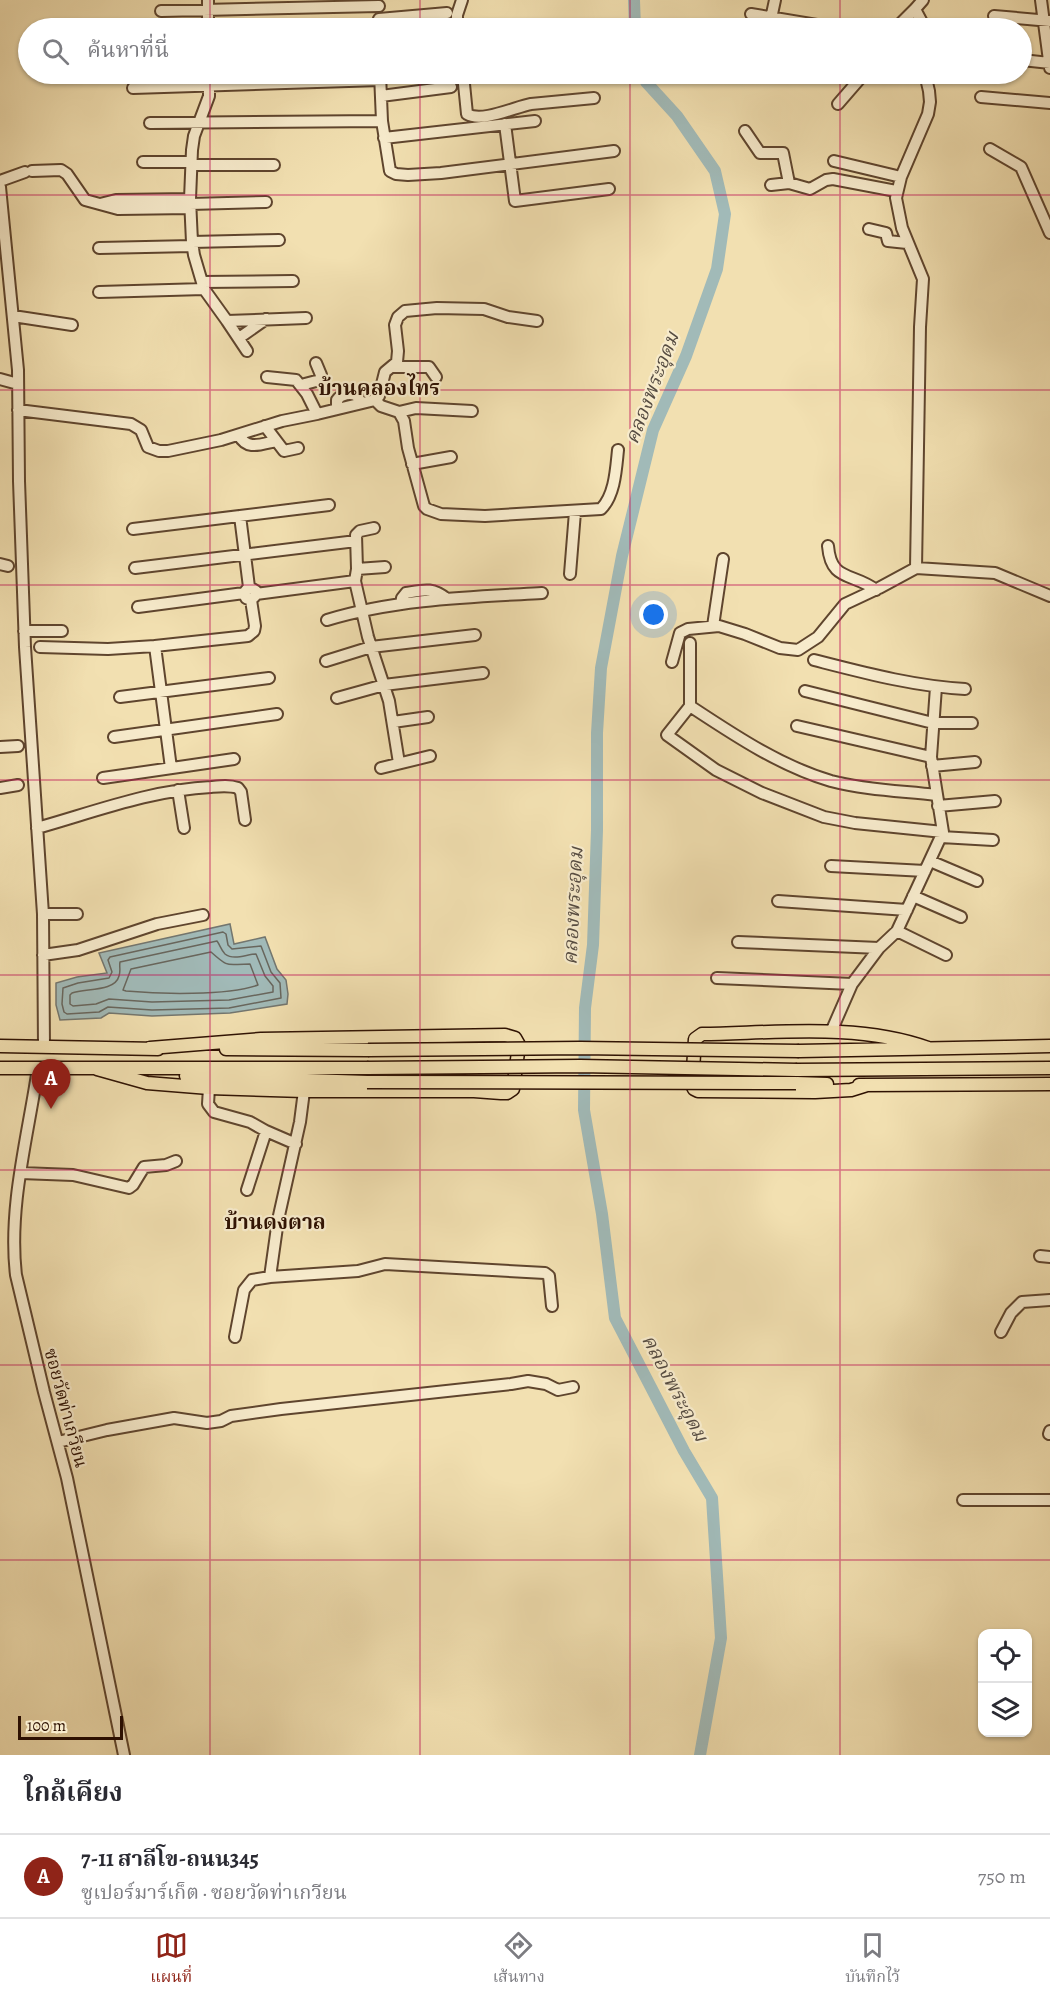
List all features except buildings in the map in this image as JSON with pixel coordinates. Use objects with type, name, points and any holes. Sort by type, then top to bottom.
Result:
[{"type":"main road","points":[[867,1086],[851,1090],[815,1092],[698,1091],[693,1089],[695,1039],[702,1034],[831,1032],[865,1034],[913,1042],[928,1048]]},
{"type":"main road","points":[[97,1069],[147,1083],[209,1088],[507,1093],[513,1089],[519,1045],[515,1038],[505,1035],[271,1039],[150,1048]]},
{"type":"main road","points":[[0,1046],[799,1051],[1050,1046]]},
{"type":"main road","points":[[0,1068],[580,1066],[796,1076],[867,1086],[1050,1084]]},
{"type":"main road","points":[[138,1069],[209,1077],[367,1082],[796,1076],[1050,1068]]},
{"type":"street","points":[[457,18],[462,0]]},
{"type":"street","points":[[771,17],[775,0]]},
{"type":"street","points":[[906,18],[923,0]]},
{"type":"street","points":[[1041,0],[1046,20],[1050,68]]},
{"type":"street","points":[[160,11],[208,5],[379,3]]},
{"type":"street","points":[[915,9],[920,18]]},
{"type":"street","points":[[416,18],[447,13]]},
{"type":"street","points":[[751,15],[777,18]]},
{"type":"street","points":[[994,16],[1020,18]]},
{"type":"street","points":[[1032,61],[1050,63]]},
{"type":"street","points":[[133,88],[230,84]]},
{"type":"street","points":[[380,84],[384,138],[390,171],[396,174],[441,173],[614,151]]},
{"type":"street","points":[[464,84],[467,114],[473,117],[508,112],[522,106],[594,98]]},
{"type":"street","points":[[838,104],[855,84]]},
{"type":"street","points":[[916,568],[920,327],[924,290],[923,279],[902,228],[896,191],[928,114],[930,102],[927,84]]},
{"type":"street","points":[[209,85],[207,105],[194,136],[190,204],[192,244],[203,285],[247,351]]},
{"type":"street","points":[[381,96],[451,87]]},
{"type":"street","points":[[981,97],[1050,103]]},
{"type":"street","points":[[150,123],[382,121]]},
{"type":"street","points":[[384,138],[536,121]]},
{"type":"street","points":[[505,124],[515,201],[609,189]]},
{"type":"street","points":[[746,131],[760,153],[783,153],[789,183]]},
{"type":"street","points":[[990,149],[1022,167],[1050,233]]},
{"type":"street","points":[[834,161],[901,177]]},
{"type":"street","points":[[143,162],[274,165]]},
{"type":"street","points":[[0,181],[29,171],[61,170],[67,174],[85,200],[100,204],[116,200],[139,204],[266,202]]},
{"type":"street","points":[[771,185],[789,183],[810,189],[832,179],[896,191]]},
{"type":"street","points":[[0,187],[18,384],[24,631],[33,647],[37,828],[43,914],[44,1046]]},
{"type":"street","points":[[869,229],[886,233],[890,243],[907,243]]},
{"type":"street","points":[[99,248],[279,240]]},
{"type":"street","points":[[99,292],[293,281]]},
{"type":"street","points":[[18,410],[131,424],[141,430],[148,447],[159,451],[239,435],[282,421],[375,400],[380,396],[386,372],[393,367],[398,358],[396,321],[405,311],[437,308],[484,309],[508,317],[537,321]]},
{"type":"street","points":[[13,316],[72,325]]},
{"type":"street","points":[[226,321],[306,318]]},
{"type":"street","points":[[239,338],[266,319]]},
{"type":"street","points":[[301,385],[320,380],[321,375],[316,363]]},
{"type":"street","points":[[393,367],[429,367],[436,377]]},
{"type":"street","points":[[267,377],[290,378],[301,385],[317,414]]},
{"type":"street","points":[[0,379],[18,384]]},
{"type":"street","points":[[375,400],[381,406],[399,412],[416,408],[472,411]]},
{"type":"street","points":[[399,412],[404,421],[405,439],[424,506],[432,512],[485,516],[601,509],[605,504],[616,472],[618,450]]},
{"type":"street","points":[[265,426],[284,451],[298,448]]},
{"type":"street","points":[[239,435],[248,445],[276,441]]},
{"type":"street","points":[[412,464],[451,457]]},
{"type":"street","points":[[133,530],[329,505]]},
{"type":"street","points":[[570,574],[575,512]]},
{"type":"street","points":[[33,647],[108,649],[248,636],[254,631],[255,626],[240,516]]},
{"type":"street","points":[[374,528],[358,532],[356,581],[361,610],[393,722],[399,763]]},
{"type":"street","points":[[135,568],[356,541]]},
{"type":"street","points":[[828,546],[830,562],[836,571],[868,584],[876,590]]},
{"type":"street","points":[[712,626],[723,559]]},
{"type":"street","points":[[357,569],[385,567]]},
{"type":"street","points":[[672,662],[680,633],[688,628],[712,626],[739,632],[780,648],[798,650],[818,637],[845,604],[916,568],[995,573],[1050,596]]},
{"type":"street","points":[[138,607],[356,581]]},
{"type":"street","points":[[327,620],[361,610],[401,604],[542,593]]},
{"type":"street","points":[[24,631],[62,631]]},
{"type":"street","points":[[326,661],[371,647],[475,635]]},
{"type":"street","points":[[690,643],[690,706],[667,735],[716,770],[762,793],[824,817],[942,835],[993,840]]},
{"type":"street","points":[[155,646],[171,768]]},
{"type":"street","points":[[814,660],[903,683],[965,689]]},
{"type":"street","points":[[337,698],[384,685],[483,673]]},
{"type":"street","points":[[120,697],[269,678]]},
{"type":"street","points":[[831,1032],[852,984],[879,948],[897,932],[942,835],[931,761],[936,687]]},
{"type":"street","points":[[805,691],[933,723],[972,723]]},
{"type":"street","points":[[690,706],[734,735],[784,762],[832,781],[937,801],[995,801]]},
{"type":"street","points":[[114,737],[277,714]]},
{"type":"street","points":[[393,722],[428,717]]},
{"type":"street","points":[[797,726],[931,761],[975,762]]},
{"type":"street","points":[[0,747],[18,746]]},
{"type":"street","points":[[381,768],[430,756]]},
{"type":"street","points":[[103,778],[234,759]]},
{"type":"street","points":[[0,788],[18,786]]},
{"type":"street","points":[[37,828],[178,790],[228,786],[238,788],[241,792],[245,820]]},
{"type":"street","points":[[178,790],[184,828]]},
{"type":"street","points":[[831,866],[927,866],[976,881]]},
{"type":"street","points":[[913,896],[961,917]]},
{"type":"street","points":[[778,901],[907,910]]},
{"type":"street","points":[[43,914],[77,914]]},
{"type":"street","points":[[43,955],[78,950],[157,924],[203,915]]},
{"type":"street","points":[[897,932],[946,955]]},
{"type":"street","points":[[738,942],[879,948]]},
{"type":"street","points":[[717,978],[852,984]]},
{"type":"street","name":"ซอยวัดท่าเกวียน","points":[[38,1068],[18,1191],[16,1275],[58,1442],[124,1755]]},
{"type":"street","points":[[209,1088],[208,1104],[213,1112],[250,1122],[296,1144]]},
{"type":"street","points":[[270,1277],[276,1233],[296,1144],[303,1091]]},
{"type":"street","points":[[247,1190],[266,1131]]},
{"type":"street","points":[[21,1173],[73,1175],[129,1188],[144,1167],[166,1165],[176,1161]]},
{"type":"street","points":[[235,1337],[244,1290],[252,1281],[270,1277],[358,1271],[385,1264],[545,1273],[550,1280],[552,1306]]},
{"type":"street","points":[[1001,1332],[1016,1306],[1022,1302],[1050,1300]]},
{"type":"street","points":[[58,1442],[107,1430],[174,1418],[207,1423],[221,1421],[231,1416],[281,1409],[523,1381],[546,1384],[558,1390],[573,1387]]},
{"type":"street","points":[[963,1500],[1050,1500]]},
{"type":"water","points":[[230,924],[234,944],[265,937],[277,969],[286,980],[287,1004],[230,1013],[152,1016],[109,1013],[101,1018],[60,1020],[56,1005],[56,983],[77,977],[107,973],[99,953]]},
{"type":"waterway","name":"คลองพระอุดม","points":[[634,0],[635,18]]},
{"type":"waterway","name":"คลองพระอุดม","points":[[648,84],[677,116],[715,171],[725,214],[717,269],[686,356],[653,430],[622,556],[601,668],[597,733],[597,830],[593,945],[585,1008],[584,1110],[602,1214],[615,1318],[684,1451],[712,1498],[721,1638],[700,1755]]},
{"type":"place","name":"7-11 สาลีโข-ถนน345","points":[[51,1109]]},
{"type":"district","name":"บ้านคลองไทร","points":[[379,388]]},
{"type":"district","name":"บ้านดงตาล","points":[[275,1222]]}]
